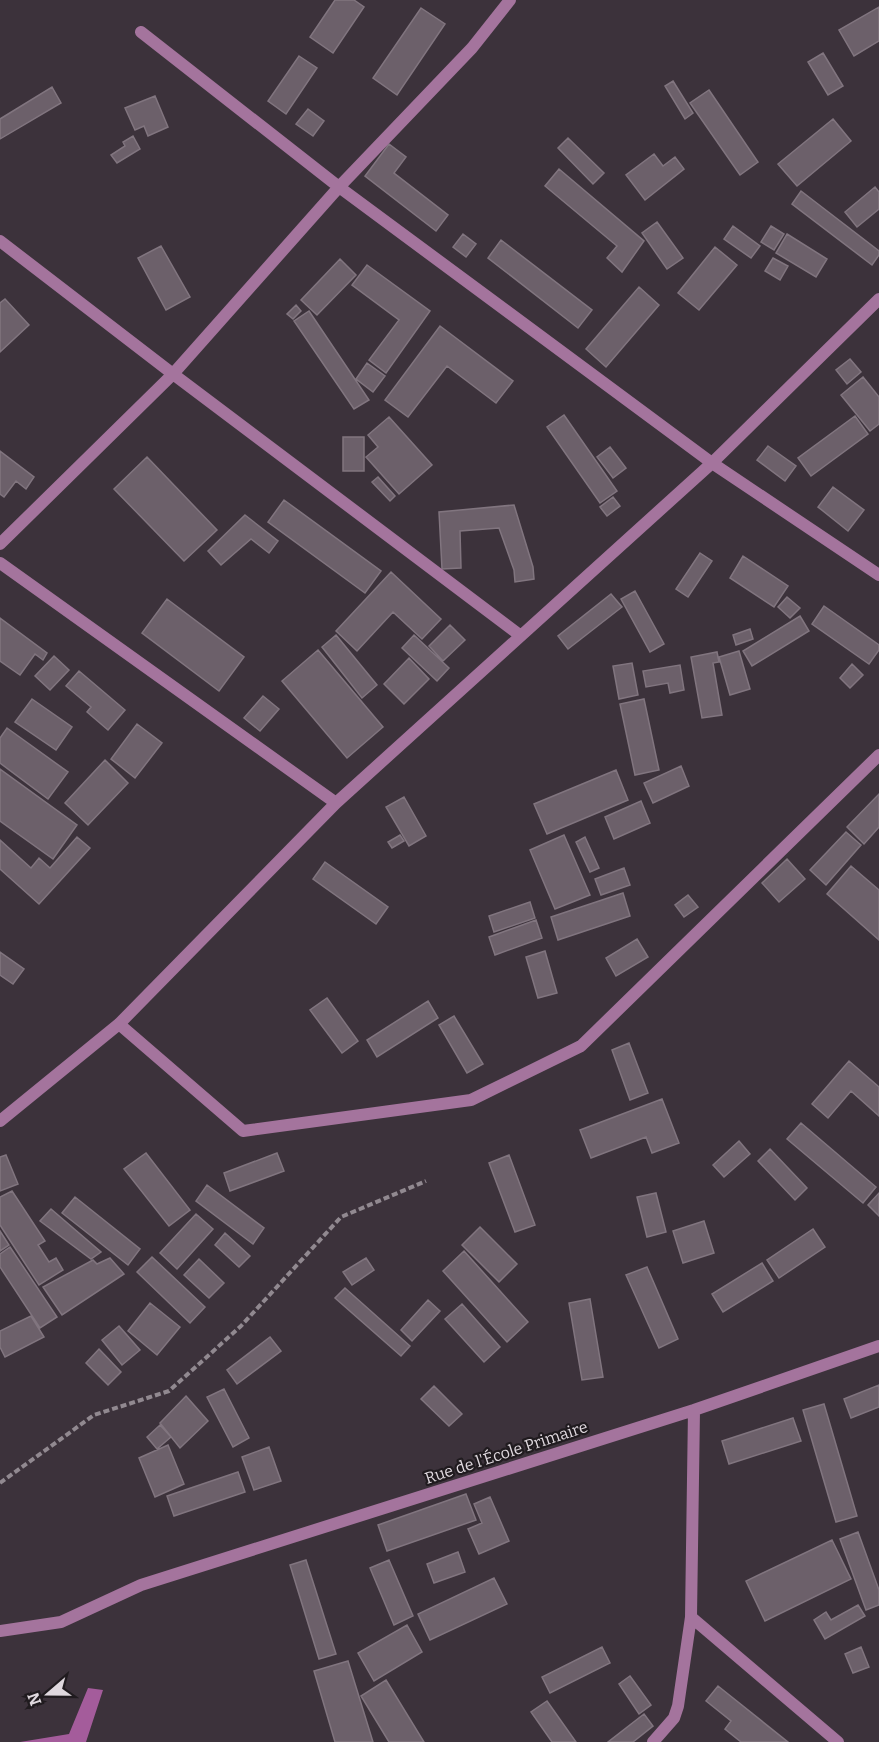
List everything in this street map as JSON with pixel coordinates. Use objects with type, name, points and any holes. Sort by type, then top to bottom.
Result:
[{"type":"street","points":[[0,544],[173,374],[339,186],[472,48],[510,0]]},
{"type":"street","points":[[141,32],[339,186],[712,463],[879,575]]},
{"type":"street","points":[[0,241],[521,636]]},
{"type":"street","points":[[0,1121],[119,1024],[336,803],[712,463],[879,299]]},
{"type":"street","points":[[0,562],[336,803]]},
{"type":"street","points":[[119,1024],[243,1131],[471,1100],[581,1046],[879,755]]},
{"type":"street","name":"Rue de l'École Primaire","points":[[0,1630],[61,1622],[141,1585],[694,1410],[879,1346]]},
{"type":"street","points":[[653,1742],[674,1718],[678,1706],[691,1617],[694,1410]]},
{"type":"street","points":[[691,1617],[838,1742]]},
{"type":"path","points":[[0,1483],[94,1415],[169,1391],[241,1326],[341,1217],[426,1181]]},
{"type":"shaded area","points":[[88,1688],[103,1690],[86,1742],[20,1742],[69,1734]]},
{"type":"building","points":[[335,0],[354,0],[364,7],[333,53],[310,37]]},
{"type":"building","points":[[879,7],[879,41],[854,56],[839,30]]},
{"type":"building","points":[[421,8],[445,24],[397,95],[373,78]]},
{"type":"building","points":[[823,53],[843,86],[828,95],[808,62]]},
{"type":"building","points":[[299,56],[317,68],[286,114],[268,101]]},
{"type":"building","points":[[673,81],[693,113],[685,119],[665,86]]},
{"type":"building","points":[[52,87],[61,103],[0,139],[0,119]]},
{"type":"building","points":[[709,90],[758,162],[740,175],[690,103]]},
{"type":"building","points":[[155,96],[168,127],[148,136],[144,126],[135,130],[125,108]]},
{"type":"building","points":[[308,109],[324,121],[313,136],[296,124]]},
{"type":"building","points":[[833,119],[851,141],[797,186],[778,164]]},
{"type":"building","points":[[133,136],[140,149],[117,163],[111,155],[125,146],[123,142]]},
{"type":"building","points":[[568,138],[604,173],[593,184],[558,148]]},
{"type":"building","points":[[389,144],[406,157],[394,173],[448,215],[436,231],[365,176]]},
{"type":"building","points":[[654,154],[663,166],[675,157],[684,169],[645,200],[626,175]]},
{"type":"building","points":[[559,169],[644,241],[622,272],[607,258],[617,246],[545,186]]},
{"type":"building","points":[[875,187],[879,192],[879,209],[857,227],[845,212]]},
{"type":"building","points":[[801,191],[879,251],[872,265],[792,204]]},
{"type":"building","points":[[657,222],[683,258],[667,269],[642,233]]},
{"type":"building","points":[[733,226],[760,246],[751,258],[724,239]]},
{"type":"building","points":[[771,226],[784,234],[774,250],[761,242]]},
{"type":"building","points":[[463,234],[476,244],[466,257],[453,247]]},
{"type":"building","points":[[787,234],[827,259],[816,277],[776,253]]},
{"type":"building","points":[[501,240],[592,310],[578,328],[488,258]]},
{"type":"building","points":[[161,246],[190,297],[166,310],[138,258]]},
{"type":"building","points":[[715,247],[737,265],[699,310],[678,293]]},
{"type":"building","points":[[773,258],[788,266],[780,280],[765,271]]},
{"type":"building","points":[[340,259],[356,275],[317,315],[301,300]]},
{"type":"building","points":[[367,265],[430,311],[386,373],[369,360],[399,320],[352,285]]},
{"type":"building","points":[[639,287],[659,305],[606,367],[586,349]]},
{"type":"building","points":[[5,299],[29,325],[0,352],[0,303]]},
{"type":"building","points":[[296,305],[301,311],[293,319],[287,314]]},
{"type":"building","points":[[309,311],[369,400],[354,409],[294,321]]},
{"type":"building","points":[[440,326],[513,381],[496,403],[447,366],[408,417],[385,400]]},
{"type":"building","points":[[850,359],[861,372],[847,384],[836,370]]},
{"type":"building","points":[[367,363],[385,376],[373,392],[356,379]]},
{"type":"building","points":[[863,377],[879,397],[879,424],[870,431],[841,395]]},
{"type":"building","points":[[564,415],[617,491],[600,503],[547,427]]},
{"type":"building","points":[[855,416],[868,434],[811,476],[798,458]]},
{"type":"building","points":[[389,417],[432,465],[399,494],[366,457],[378,447],[368,435]]},
{"type":"building","points":[[343,437],[364,437],[364,471],[343,471]]},
{"type":"building","points":[[768,446],[796,466],[785,481],[757,460]]},
{"type":"building","points":[[610,447],[626,468],[613,478],[597,457]]},
{"type":"building","points":[[0,451],[34,477],[26,489],[16,481],[4,497],[0,494]]},
{"type":"building","points":[[147,457],[217,530],[184,561],[114,489]]},
{"type":"building","points":[[378,477],[395,496],[390,501],[372,482]]},
{"type":"building","points":[[833,487],[864,510],[848,531],[818,507]]},
{"type":"building","points":[[613,497],[620,506],[607,516],[600,507]]},
{"type":"building","points":[[284,500],[381,571],[365,593],[268,522]]},
{"type":"building","points":[[514,505],[533,567],[534,579],[515,582],[514,570],[499,528],[460,531],[461,568],[442,569],[439,512]]},
{"type":"building","points":[[245,515],[278,541],[269,553],[251,539],[221,565],[208,551]]},
{"type":"building","points":[[700,553],[712,561],[688,597],[676,589]]},
{"type":"building","points":[[743,556],[788,586],[774,607],[730,578]]},
{"type":"building","points":[[391,572],[441,619],[422,639],[393,612],[357,651],[336,631]]},
{"type":"building","points":[[635,591],[664,644],[650,652],[621,599]]},
{"type":"building","points":[[611,594],[622,607],[568,649],[558,636]]},
{"type":"building","points":[[787,597],[800,608],[790,618],[778,607]]},
{"type":"building","points":[[167,599],[244,657],[219,691],[142,633]]},
{"type":"building","points":[[824,606],[879,645],[879,650],[869,664],[812,624]]},
{"type":"building","points":[[800,616],[809,631],[752,666],[743,651]]},
{"type":"building","points":[[0,618],[47,653],[43,660],[35,654],[20,675],[0,661]]},
{"type":"building","points":[[450,625],[465,640],[443,661],[429,646]]},
{"type":"building","points":[[750,629],[753,639],[736,645],[733,635]]},
{"type":"building","points":[[336,635],[377,685],[362,698],[322,647]]},
{"type":"building","points":[[414,635],[449,668],[437,681],[402,648]]},
{"type":"building","points":[[318,650],[383,727],[347,758],[282,681]]},
{"type":"building","points":[[739,651],[750,689],[730,695],[719,657]]},
{"type":"building","points":[[717,652],[719,662],[713,663],[722,715],[702,718],[691,657]]},
{"type":"building","points":[[54,656],[69,670],[50,690],[35,676]]},
{"type":"building","points":[[409,658],[429,679],[404,704],[384,684]]},
{"type":"building","points":[[632,663],[638,695],[619,699],[613,666]]},
{"type":"building","points":[[852,664],[863,675],[850,688],[840,678]]},
{"type":"building","points":[[680,665],[684,690],[670,693],[668,683],[646,687],[643,671]]},
{"type":"building","points":[[79,671],[125,710],[108,730],[87,712],[91,707],[66,686]]},
{"type":"building","points":[[263,696],[279,709],[260,731],[244,718]]},
{"type":"building","points":[[32,699],[72,727],[56,750],[15,722]]},
{"type":"building","points":[[644,699],[659,770],[635,775],[620,704]]},
{"type":"building","points":[[137,724],[162,743],[135,778],[111,759]]},
{"type":"building","points":[[7,728],[68,772],[48,799],[0,763],[0,738]]},
{"type":"building","points":[[105,760],[128,783],[88,825],[65,803]]},
{"type":"building","points":[[681,766],[689,786],[653,803],[644,783]]},
{"type":"building","points":[[0,769],[77,825],[53,859],[0,821]]},
{"type":"building","points":[[616,770],[628,800],[547,834],[534,804]]},
{"type":"building","points":[[879,794],[879,827],[864,844],[847,827]]},
{"type":"building","points":[[404,797],[426,836],[409,846],[386,807]]},
{"type":"building","points":[[641,801],[650,823],[614,839],[605,817]]},
{"type":"building","points":[[846,832],[861,845],[826,885],[810,870]]},
{"type":"building","points":[[400,835],[404,841],[392,848],[388,842]]},
{"type":"building","points":[[564,835],[590,895],[555,909],[530,850]]},
{"type":"building","points":[[77,837],[90,848],[39,904],[0,869],[0,840],[31,868],[39,858],[50,868]]},
{"type":"building","points":[[585,837],[599,868],[590,872],[576,842]]},
{"type":"building","points":[[787,859],[805,879],[779,902],[762,883]]},
{"type":"building","points":[[325,862],[388,907],[376,924],[313,879]]},
{"type":"building","points":[[851,866],[879,890],[879,940],[827,894]]},
{"type":"building","points":[[624,868],[630,885],[601,895],[595,879]]},
{"type":"building","points":[[623,893],[630,916],[558,940],[551,917]]},
{"type":"building","points":[[688,895],[698,907],[684,917],[675,905]]},
{"type":"building","points":[[530,902],[535,918],[494,932],[489,916]]},
{"type":"building","points":[[536,920],[542,938],[495,955],[489,937]]},
{"type":"building","points":[[637,939],[648,957],[616,976],[606,958]]},
{"type":"building","points":[[545,951],[557,993],[538,998],[526,957]]},
{"type":"building","points":[[0,952],[24,969],[13,984],[0,975]]},
{"type":"building","points":[[327,998],[358,1041],[342,1053],[310,1010]]},
{"type":"building","points":[[428,1001],[438,1018],[377,1057],[367,1040]]},
{"type":"building","points":[[454,1016],[483,1064],[467,1073],[439,1025]]},
{"type":"building","points":[[629,1043],[648,1093],[630,1100],[612,1050]]},
{"type":"building","points":[[849,1061],[879,1087],[879,1116],[851,1091],[828,1118],[812,1104]]},
{"type":"building","points":[[662,1099],[679,1143],[652,1153],[646,1137],[591,1158],[580,1130]]},
{"type":"building","points":[[801,1123],[876,1187],[863,1203],[787,1139]]},
{"type":"building","points":[[739,1141],[750,1154],[724,1177],[713,1165]]},
{"type":"building","points":[[770,1149],[807,1188],[795,1200],[758,1161]]},
{"type":"building","points":[[146,1153],[190,1210],[169,1226],[124,1169]]},
{"type":"building","points":[[277,1153],[284,1171],[230,1191],[224,1173]]},
{"type":"building","points":[[6,1155],[18,1184],[0,1191],[0,1157]]},
{"type":"building","points":[[509,1155],[535,1225],[515,1232],[489,1163]]},
{"type":"building","points":[[207,1185],[264,1228],[253,1244],[196,1201]]},
{"type":"building","points":[[12,1191],[45,1241],[38,1245],[49,1262],[56,1258],[63,1270],[39,1285],[0,1225],[0,1197]]},
{"type":"building","points":[[656,1193],[666,1232],[647,1237],[637,1197]]},
{"type":"building","points":[[879,1193],[879,1216],[868,1205]]},
{"type":"building","points":[[75,1197],[140,1249],[128,1265],[62,1213]]},
{"type":"building","points":[[51,1209],[101,1252],[91,1259],[40,1221]]},
{"type":"building","points":[[196,1214],[213,1229],[177,1269],[160,1253]]},
{"type":"building","points":[[704,1221],[714,1253],[683,1263],[673,1231]]},
{"type":"building","points":[[480,1227],[517,1264],[499,1282],[462,1245]]},
{"type":"building","points":[[813,1229],[825,1247],[779,1278],[767,1260]]},
{"type":"building","points":[[0,1231],[9,1245],[0,1251]]},
{"type":"building","points":[[225,1233],[250,1256],[239,1267],[215,1245]]},
{"type":"building","points":[[10,1247],[57,1317],[40,1328],[0,1267],[0,1254]]},
{"type":"building","points":[[464,1251],[528,1322],[507,1342],[443,1271]]},
{"type":"building","points":[[152,1257],[205,1307],[190,1323],[137,1272]]},
{"type":"building","points":[[110,1258],[124,1274],[62,1315],[43,1287],[93,1260],[97,1264]]},
{"type":"building","points":[[366,1258],[374,1270],[352,1285],[343,1272]]},
{"type":"building","points":[[199,1259],[224,1283],[209,1298],[184,1275]]},
{"type":"building","points":[[762,1263],[773,1281],[723,1312],[712,1294]]},
{"type":"building","points":[[647,1267],[678,1339],[659,1348],[626,1275]]},
{"type":"building","points":[[345,1288],[410,1346],[401,1356],[335,1298]]},
{"type":"building","points":[[590,1299],[603,1377],[582,1380],[569,1303]]},
{"type":"building","points":[[428,1300],[440,1311],[412,1341],[401,1330]]},
{"type":"building","points":[[150,1303],[180,1327],[157,1355],[128,1331]]},
{"type":"building","points":[[462,1304],[500,1347],[484,1362],[445,1319]]},
{"type":"building","points":[[31,1316],[44,1337],[5,1357],[0,1347],[0,1331]]},
{"type":"building","points":[[119,1326],[140,1350],[122,1365],[102,1340]]},
{"type":"building","points":[[270,1337],[281,1351],[237,1384],[227,1370]]},
{"type":"building","points":[[99,1349],[121,1372],[108,1385],[86,1363]]},
{"type":"building","points":[[879,1385],[879,1407],[851,1418],[844,1399]]},
{"type":"building","points":[[434,1386],[462,1414],[449,1426],[421,1399]]},
{"type":"building","points":[[224,1389],[249,1438],[233,1447],[207,1397]]},
{"type":"building","points":[[186,1396],[208,1421],[180,1448],[160,1423]]},
{"type":"building","points":[[824,1404],[857,1516],[836,1522],[803,1410]]},
{"type":"building","points":[[793,1418],[801,1441],[729,1464],[722,1441]]},
{"type":"building","points":[[160,1425],[171,1437],[157,1449],[147,1437]]},
{"type":"building","points":[[168,1445],[184,1484],[155,1497],[139,1458]]},
{"type":"building","points":[[269,1447],[281,1481],[254,1490],[242,1457]]},
{"type":"building","points":[[238,1472],[245,1492],[174,1516],[167,1496]]},
{"type":"building","points":[[466,1494],[476,1520],[387,1551],[378,1525]]},
{"type":"building","points":[[490,1497],[509,1541],[479,1554],[468,1529],[482,1523],[474,1504]]},
{"type":"building","points":[[858,1532],[879,1590],[879,1605],[866,1610],[840,1539]]},
{"type":"building","points":[[832,1540],[851,1579],[765,1621],[746,1581]]},
{"type":"building","points":[[458,1552],[465,1572],[434,1583],[427,1564]]},
{"type":"building","points":[[306,1560],[336,1654],[319,1659],[290,1565]]},
{"type":"building","points":[[389,1560],[413,1616],[394,1625],[370,1568]]},
{"type":"building","points":[[494,1578],[507,1604],[430,1640],[418,1614]]},
{"type":"building","points":[[858,1605],[865,1616],[825,1639],[814,1620],[826,1612],[831,1620]]},
{"type":"building","points":[[407,1625],[422,1652],[374,1681],[358,1653]]},
{"type":"building","points":[[602,1647],[610,1663],[550,1693],[542,1677]]},
{"type":"building","points":[[861,1647],[869,1667],[853,1673],[845,1654]]},
{"type":"building","points":[[348,1661],[373,1742],[335,1742],[314,1671]]},
{"type":"building","points":[[630,1676],[651,1705],[639,1714],[619,1684]]},
{"type":"building","points":[[386,1680],[424,1742],[389,1742],[361,1696]]},
{"type":"building","points":[[718,1686],[788,1742],[741,1742],[725,1729],[731,1721],[706,1701]]},
{"type":"building","points":[[547,1701],[576,1742],[552,1742],[531,1712]]},
{"type":"building","points":[[644,1714],[653,1726],[633,1742],[608,1742]]}]
